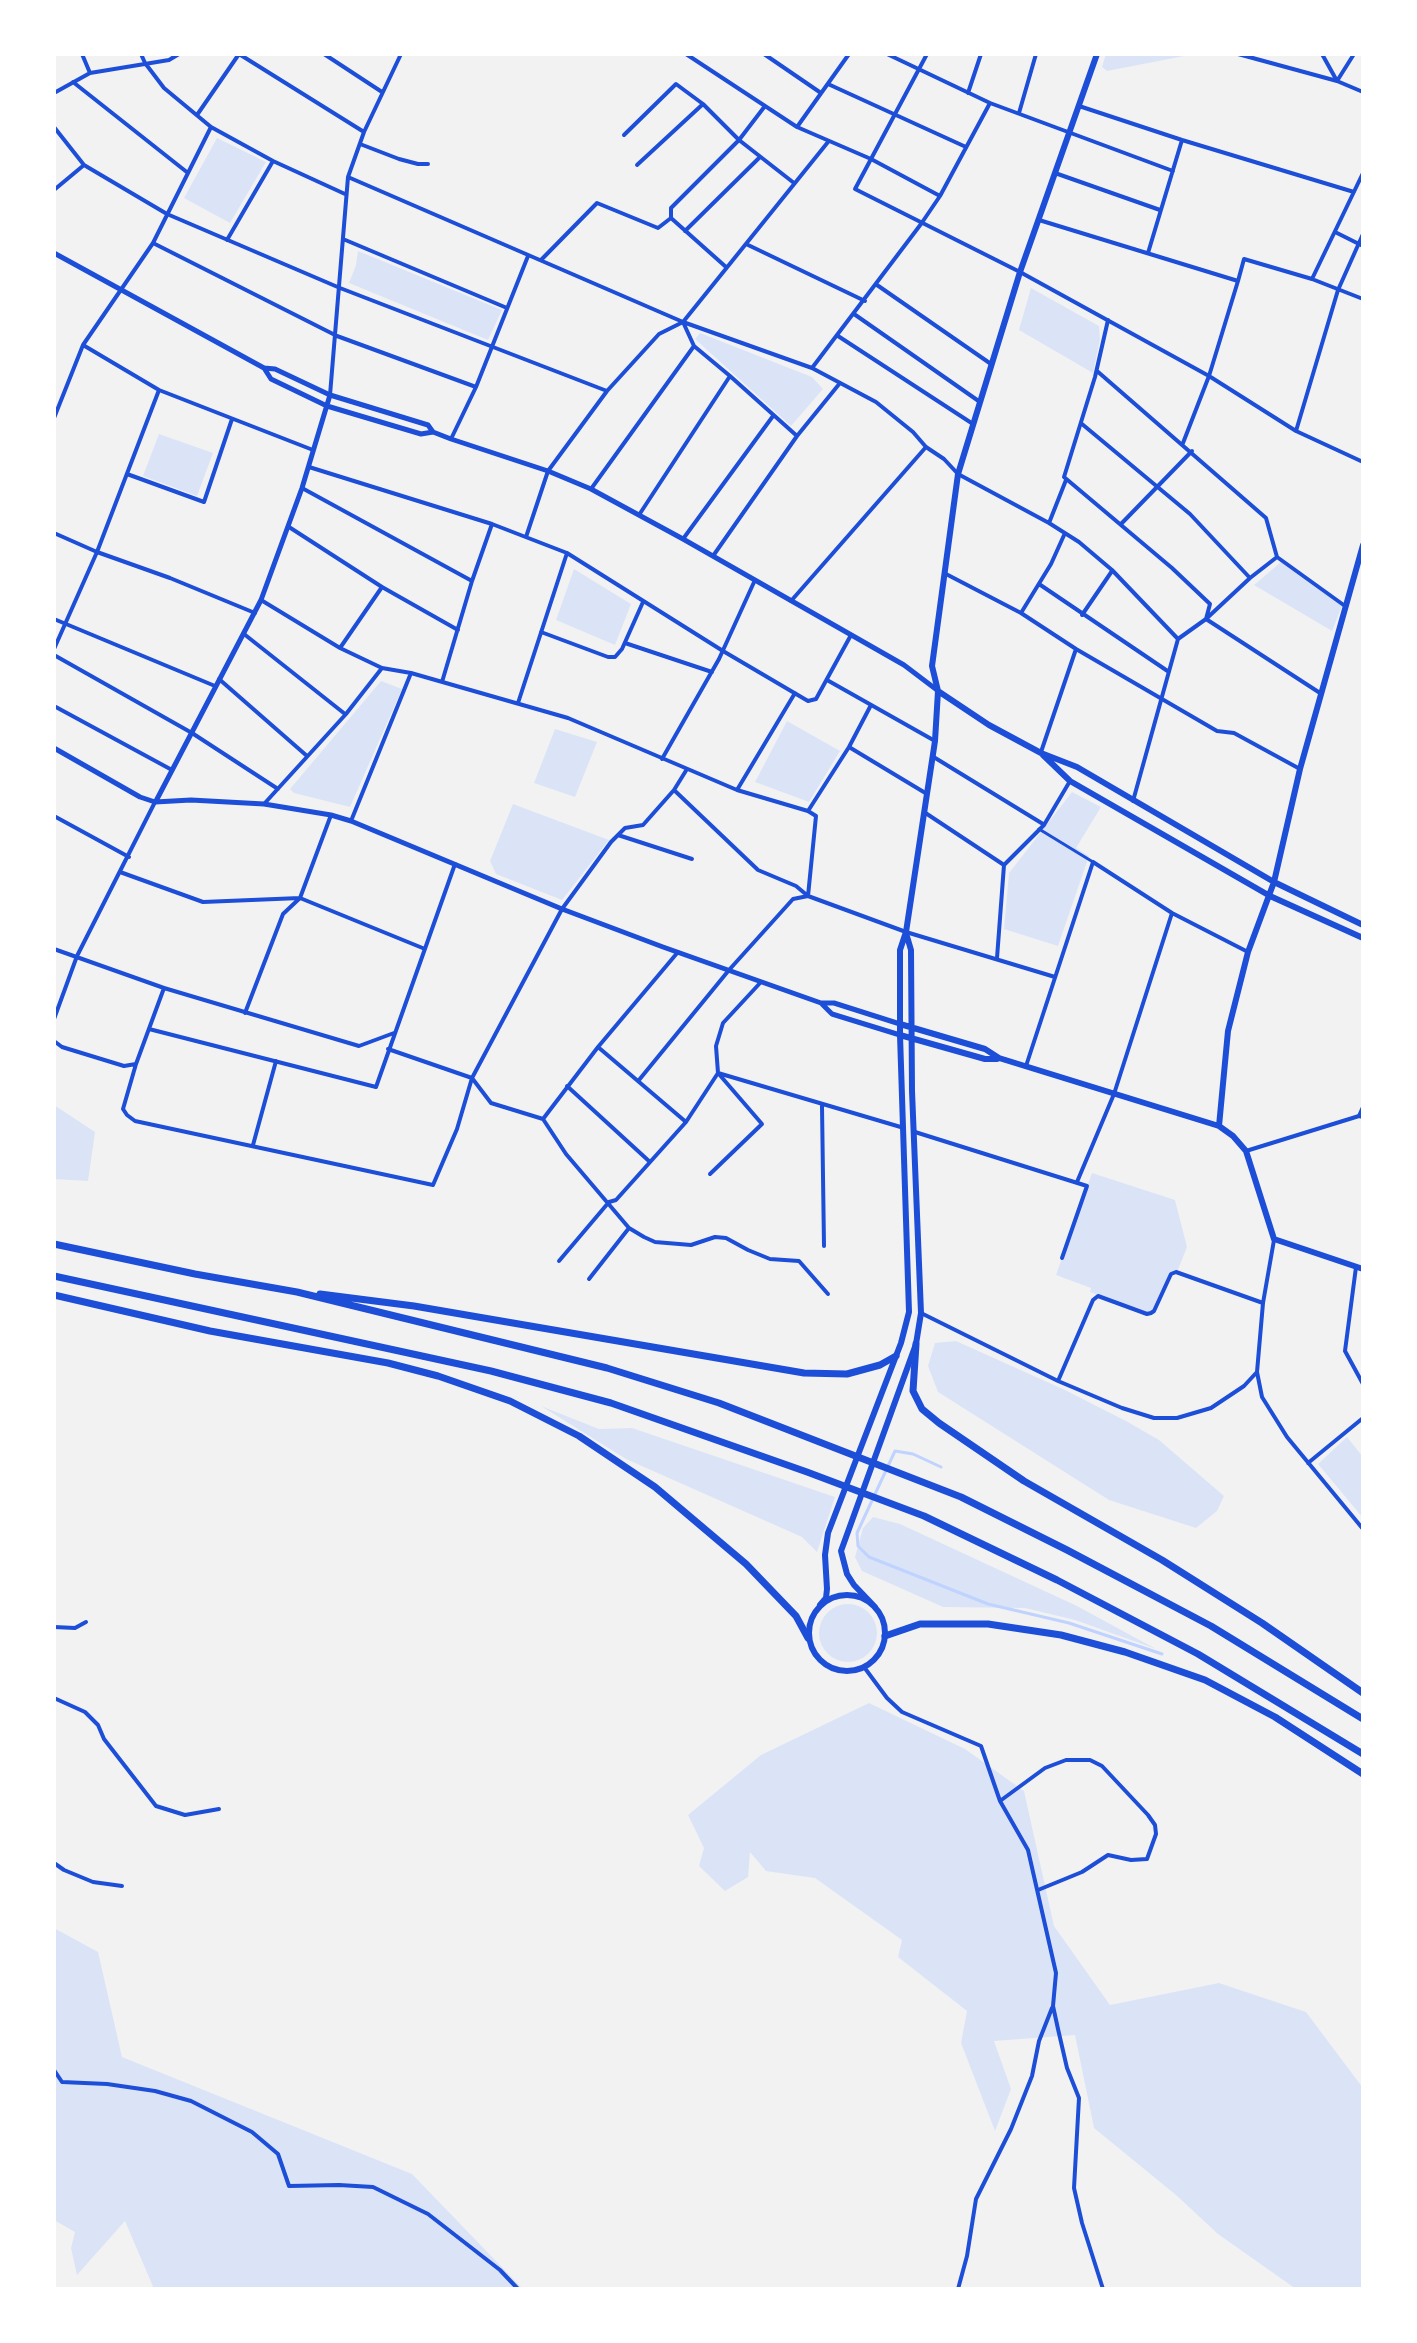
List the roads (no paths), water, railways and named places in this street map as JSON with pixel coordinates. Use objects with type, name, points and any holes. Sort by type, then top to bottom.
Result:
[{"type":"highway","points":[[54,1244],[297,1292],[607,1368],[719,1403],[933,1485],[1067,1550],[1211,1626],[1363,1719]]},
{"type":"highway","points":[[54,1276],[491,1371],[611,1403],[807,1472],[924,1516],[1057,1580],[1198,1654],[1363,1754]]},
{"type":"highway","points":[[297,1292],[367,1299],[804,1373],[847,1374],[880,1365],[896,1356]]},
{"type":"highway","points":[[54,1295],[210,1331],[388,1363],[438,1376],[510,1401],[579,1436],[655,1487],[746,1564],[796,1616],[808,1638]]},
{"type":"highway","points":[[916,1344],[913,1391],[922,1409],[939,1423],[1024,1481],[1132,1541],[1262,1623],[1363,1693]]},
{"type":"highway","points":[[885,1636],[920,1624],[988,1624],[1061,1635],[1125,1652],[1205,1680],[1275,1717],[1363,1774]]},
{"type":"main road","points":[[906,932],[911,950],[921,1313],[916,1344],[841,1551],[847,1574],[875,1607],[883,1621],[885,1636],[879,1654],[864,1667],[850,1671],[829,1667],[813,1652],[808,1638],[812,1617],[826,1598],[828,1533],[896,1356],[909,1312],[900,950],[906,932],[935,741],[938,691],[932,666],[958,474],[1020,272],[1097,54]]},
{"type":"main road","points":[[1219,1126],[1228,1031],[1248,952],[1274,882],[1320,693],[1363,545]]},
{"type":"main road","points":[[938,691],[989,725],[1041,753],[1077,767],[1274,882],[1363,925]]},
{"type":"main road","points":[[1041,753],[1070,781],[1270,896],[1363,938]]},
{"type":"main road","points":[[900,1024],[985,1049],[999,1058],[1026,1067],[1219,1126],[1246,1151],[1274,1239],[1359,1268]]},
{"type":"main road","points":[[900,1035],[985,1059],[999,1058]]},
{"type":"main road","points":[[820,1605],[833,1597],[848,1595],[863,1598],[875,1607]]},
{"type":"street","points":[[82,54],[90,73]]},
{"type":"street","points":[[141,54],[164,88],[211,127],[273,161],[345,194]]},
{"type":"street","points":[[54,93],[90,73],[169,60],[179,54]]},
{"type":"street","points":[[197,115],[239,54],[364,132]]},
{"type":"street","points":[[324,54],[382,92]]},
{"type":"street","points":[[54,1016],[77,956],[255,613],[289,527],[330,395],[348,177],[364,132],[401,54]]},
{"type":"street","points":[[686,54],[797,127],[871,159],[940,196]]},
{"type":"street","points":[[764,54],[821,93]]},
{"type":"street","points":[[797,127],[849,54]]},
{"type":"street","points":[[887,54],[990,103],[1173,171]]},
{"type":"street","points":[[927,54],[855,189],[1020,272],[1209,376],[1296,431],[1363,462]]},
{"type":"street","points":[[968,93],[981,54]]},
{"type":"street","points":[[1019,113],[1036,54]]},
{"type":"street","points":[[1238,54],[1337,81],[1363,92]]},
{"type":"street","points":[[1322,54],[1337,81]]},
{"type":"street","points":[[1337,81],[1354,54]]},
{"type":"street","points":[[73,82],[188,173]]},
{"type":"street","points":[[624,135],[676,84],[703,104],[739,140],[794,183]]},
{"type":"street","points":[[828,84],[966,147]]},
{"type":"street","points":[[812,368],[877,285],[940,196],[990,103]]},
{"type":"street","points":[[637,165],[703,104]]},
{"type":"street","points":[[726,267],[671,218],[671,208],[739,140],[765,106]]},
{"type":"street","points":[[1079,106],[1354,192]]},
{"type":"street","points":[[54,127],[84,165],[167,214],[340,288],[607,391]]},
{"type":"street","points":[[54,418],[83,345],[153,243],[211,127]]},
{"type":"street","points":[[1148,253],[1182,140]]},
{"type":"street","points":[[526,537],[548,471],[607,391],[659,334],[683,322],[828,142]]},
{"type":"street","points":[[360,144],[399,159],[428,164]]},
{"type":"street","points":[[685,231],[760,157]]},
{"type":"street","points":[[227,240],[273,161]]},
{"type":"street","points":[[54,190],[84,165]]},
{"type":"street","points":[[1055,173],[1160,210]]},
{"type":"street","points":[[1312,279],[1363,173]]},
{"type":"street","points":[[348,177],[683,322],[812,368],[876,402],[958,474],[1065,533],[1112,570],[1178,639]]},
{"type":"street","points":[[541,260],[597,203],[658,228],[671,218]]},
{"type":"street","points":[[1039,220],[1238,281]]},
{"type":"street","points":[[1335,232],[1361,245]]},
{"type":"street","points":[[1296,431],[1338,290],[1361,245],[1363,234]]},
{"type":"street","points":[[343,239],[508,308]]},
{"type":"street","points":[[153,243],[337,336],[476,387]]},
{"type":"street","points":[[746,244],[865,301]]},
{"type":"street","points":[[54,253],[264,368],[275,369],[330,395],[428,425],[433,432]]},
{"type":"street","points":[[451,439],[476,387],[528,256]]},
{"type":"street","points":[[1183,443],[1209,376],[1244,259],[1312,279],[1363,299]]},
{"type":"street","points":[[877,285],[991,364]]},
{"type":"street","points":[[854,314],[981,403]]},
{"type":"street","points":[[1049,523],[1082,424],[1108,320]]},
{"type":"street","points":[[683,322],[694,346],[797,436]]},
{"type":"street","points":[[838,336],[974,424]]},
{"type":"street","points":[[83,345],[159,390],[314,450]]},
{"type":"street","points":[[591,489],[694,346]]},
{"type":"street","points":[[264,368],[271,379],[327,406],[421,434],[433,432],[591,489],[904,665],[938,691]]},
{"type":"street","points":[[1097,371],[1266,518],[1277,557],[1345,606]]},
{"type":"street","points":[[639,515],[730,376]]},
{"type":"street","points":[[713,556],[797,436],[840,383]]},
{"type":"street","points":[[54,649],[97,552],[159,390]]},
{"type":"street","points":[[683,539],[773,416]]},
{"type":"street","points":[[127,474],[204,502],[232,419]]},
{"type":"street","points":[[1082,424],[1190,514],[1250,578]]},
{"type":"street","points":[[791,601],[926,447]]},
{"type":"street","points":[[1121,524],[1192,451]]},
{"type":"street","points":[[309,467],[492,524],[567,553],[808,701],[816,699],[851,635]]},
{"type":"street","points":[[1065,478],[1210,604],[1206,619]]},
{"type":"street","points":[[302,488],[472,581]]},
{"type":"street","points":[[442,682],[492,524]]},
{"type":"street","points":[[289,527],[382,587],[458,630]]},
{"type":"street","points":[[54,533],[255,613]]},
{"type":"street","points":[[1021,613],[1065,533]]},
{"type":"street","points":[[517,704],[567,553]]},
{"type":"street","points":[[1133,801],[1178,639],[1206,619],[1277,557]]},
{"type":"street","points":[[1082,615],[1112,570]]},
{"type":"street","points":[[945,574],[1021,613],[1076,649],[1217,731],[1234,733],[1300,769]]},
{"type":"street","points":[[662,759],[723,651],[755,580]]},
{"type":"street","points":[[1039,584],[1169,672]]},
{"type":"street","points":[[340,648],[382,587]]},
{"type":"street","points":[[261,600],[340,648],[382,668],[411,673],[568,718],[737,790],[808,811],[816,816],[808,896]]},
{"type":"street","points":[[541,632],[611,658],[619,654],[643,601]]},
{"type":"street","points":[[54,619],[215,686]]},
{"type":"street","points":[[1206,619],[1320,693]]},
{"type":"street","points":[[244,634],[346,714]]},
{"type":"street","points":[[625,643],[712,672]]},
{"type":"street","points":[[1041,753],[1076,649]]},
{"type":"street","points":[[54,655],[192,733],[278,789]]},
{"type":"street","points":[[264,804],[346,714],[382,668]]},
{"type":"street","points":[[351,821],[411,673]]},
{"type":"street","points":[[219,679],[307,756]]},
{"type":"street","points":[[827,680],[935,741]]},
{"type":"street","points":[[737,790],[795,693]]},
{"type":"street","points":[[808,811],[849,747],[871,705]]},
{"type":"street","points":[[54,706],[172,770]]},
{"type":"street","points":[[849,747],[927,794]]},
{"type":"street","points":[[54,748],[140,797],[155,802],[191,800],[264,804],[351,821],[562,909],[678,952],[821,1003],[834,1003],[900,1024]]},
{"type":"street","points":[[932,756],[1172,913],[1248,952]]},
{"type":"street","points":[[164,988],[123,1109],[135,1121],[433,1185],[457,1129],[472,1078],[562,909],[618,835],[625,828],[643,825],[674,790],[687,769]]},
{"type":"street","points":[[997,958],[1004,865],[1041,827],[1070,781]]},
{"type":"street","points":[[674,790],[758,870],[796,886],[808,896],[906,932],[1055,977]]},
{"type":"street","points":[[924,812],[1004,865]]},
{"type":"street","points":[[245,1013],[283,914],[300,898],[331,815]]},
{"type":"street","points":[[54,816],[129,857]]},
{"type":"street","points":[[618,835],[692,859]]},
{"type":"street","points":[[1026,1067],[1093,862]]},
{"type":"street","points":[[149,1029],[376,1087],[455,864]]},
{"type":"street","points":[[120,872],[203,902],[300,898],[425,949]]},
{"type":"street","points":[[639,1080],[729,970],[793,899],[808,896]]},
{"type":"street","points":[[1077,1182],[1114,1094],[1172,913]]},
{"type":"street","points":[[54,949],[164,988],[359,1046],[394,1033]]},
{"type":"street","points":[[543,1119],[598,1047],[678,952]]},
{"type":"street","points":[[710,1174],[762,1124],[718,1073],[716,1046],[723,1023],[761,982]]},
{"type":"street","points":[[821,1003],[832,1014],[900,1035]]},
{"type":"street","points":[[54,1041],[62,1047],[124,1066],[136,1064]]},
{"type":"street","points":[[598,1047],[686,1122]]},
{"type":"street","points":[[388,1049],[472,1078],[491,1103],[543,1119],[566,1154],[629,1228],[644,1237],[655,1242],[691,1245],[715,1237],[726,1238],[770,1259],[799,1261],[828,1294]]},
{"type":"street","points":[[253,1145],[276,1061]]},
{"type":"street","points":[[718,1073],[904,1128]]},
{"type":"street","points":[[559,1261],[609,1202],[616,1200],[686,1122],[718,1073]]},
{"type":"street","points":[[567,1086],[650,1162]]},
{"type":"street","points":[[822,1106],[824,1246]]},
{"type":"street","points":[[1246,1151],[1361,1117],[1363,1107]]},
{"type":"street","points":[[915,1132],[1087,1186],[1062,1258]]},
{"type":"street","points":[[589,1279],[629,1228]]},
{"type":"street","points":[[1274,1239],[1263,1303],[1257,1372],[1262,1397],[1287,1437],[1363,1529]]},
{"type":"street","points":[[1359,1268],[1345,1351],[1363,1384]]},
{"type":"street","points":[[1058,1381],[1094,1298],[1102,1296],[1151,1313],[1171,1274],[1176,1272],[1263,1303]]},
{"type":"street","points":[[921,1313],[1058,1381],[1154,1418],[1177,1418],[1211,1408],[1244,1386],[1257,1372]]},
{"type":"street","points":[[1308,1463],[1363,1418]]},
{"type":"street","points":[[54,1627],[75,1628],[86,1622]]},
{"type":"street","points":[[864,1667],[887,1698],[902,1712],[981,1746],[1000,1801],[1028,1850],[1056,1973],[1053,2006],[1039,2041],[1032,2076],[1011,2129],[976,2199],[958,2289]]},
{"type":"street","points":[[54,1698],[85,1712],[98,1725],[104,1739],[156,1806],[185,1815],[219,1809]]},
{"type":"street","points":[[1000,1801],[1045,1768],[1066,1760],[1090,1760],[1102,1766],[1155,1825],[1156,1834],[1147,1859],[1131,1860],[1108,1855],[1082,1872],[1038,1891]]},
{"type":"street","points":[[54,1863],[93,1882],[122,1886]]},
{"type":"street","points":[[1053,2006],[1067,2068],[1079,2098],[1074,2188],[1103,2289]]},
{"type":"street","points":[[54,2070],[62,2082],[155,2091],[191,2101],[252,2132],[278,2154],[289,2186],[373,2187],[428,2214],[500,2270],[518,2289]]},
{"type":"waterway","points":[[941,1467],[913,1454],[895,1451],[857,1533],[858,1546],[869,1557],[988,1604],[1069,1623],[1162,1654]]}]
